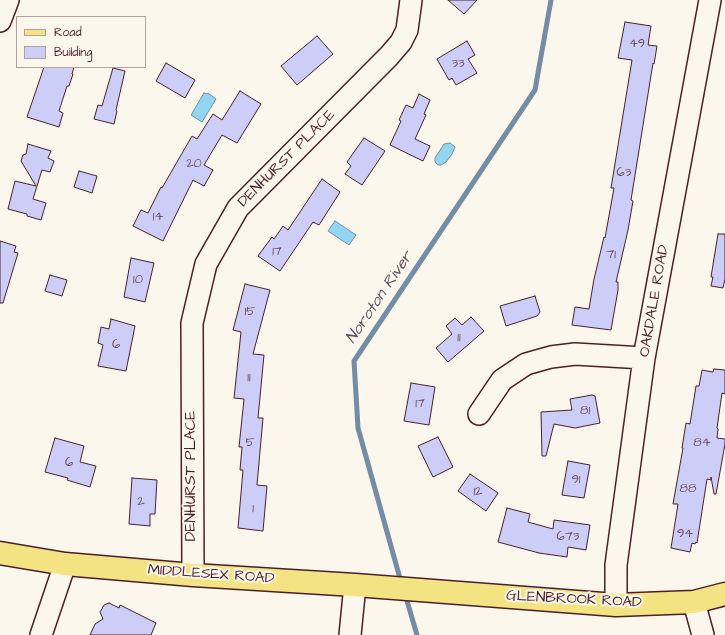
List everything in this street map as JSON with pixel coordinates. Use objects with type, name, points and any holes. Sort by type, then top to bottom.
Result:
[{"type":"main road","name":"MIDDLESEX ROAD","points":[[0,553],[65,564],[193,575],[422,590]]},
{"type":"main road","name":"GLENBROOK ROAD","points":[[422,590],[616,605],[694,602],[725,594]]},
{"type":"street","points":[[0,21],[8,0]]},
{"type":"street","name":"DENHURST PLACE","points":[[193,575],[192,323],[206,264],[238,208],[389,56],[401,42],[407,30],[411,0]]},
{"type":"street","name":"OAKDALE ROAD","points":[[616,605],[616,565],[644,358],[710,0]]},
{"type":"street","points":[[479,414],[502,380],[526,364],[551,357],[575,354],[644,358]]},
{"type":"street","points":[[41,635],[65,564]]},
{"type":"street","points":[[350,635],[364,586]]},
{"type":"street","points":[[694,602],[703,635]]},
{"type":"water","points":[[204,93],[208,93],[216,99],[202,122],[191,115]]},
{"type":"water","points":[[450,143],[455,147],[452,154],[446,162],[438,165],[435,162],[435,158],[444,144]]},
{"type":"water","points":[[335,221],[356,235],[349,245],[328,231]]},
{"type":"building","points":[[448,0],[477,0],[464,14]]},
{"type":"building","points":[[625,22],[651,26],[648,45],[657,46],[631,200],[633,201],[628,230],[616,282],[618,282],[618,290],[611,330],[572,325],[575,307],[589,309],[594,279],[604,237],[605,238],[614,188],[611,188],[632,60],[618,58]]},
{"type":"building","points":[[317,36],[333,54],[297,85],[281,66]]},
{"type":"building","points":[[467,41],[475,55],[468,59],[477,73],[456,85],[452,78],[449,80],[437,59]]},
{"type":"building","points":[[166,63],[195,80],[185,98],[156,81]]},
{"type":"building","points":[[44,68],[74,68],[69,86],[67,86],[59,111],[63,113],[59,127],[27,117]]},
{"type":"building","points":[[113,68],[125,71],[114,124],[94,119],[98,105],[102,106]]},
{"type":"building","points":[[240,91],[261,104],[237,143],[222,135],[204,165],[213,170],[204,186],[193,180],[163,241],[133,226],[141,210],[148,213],[161,187],[162,188],[192,136],[197,139],[213,114],[222,120]]},
{"type":"building","points":[[419,94],[430,100],[424,114],[426,115],[415,139],[430,146],[423,161],[390,145],[401,121],[399,120],[406,105],[413,108]]},
{"type":"building","points":[[364,138],[385,151],[362,185],[345,174],[351,166],[347,162]]},
{"type":"building","points":[[28,144],[51,151],[48,158],[54,161],[50,172],[42,170],[33,199],[46,203],[41,220],[27,216],[27,214],[8,209],[15,181],[36,186],[21,161],[23,155],[26,154]]},
{"type":"building","points":[[79,171],[97,176],[92,193],[74,187]]},
{"type":"building","points":[[322,179],[340,192],[319,225],[313,222],[280,271],[258,256],[272,237],[274,239],[283,226],[288,230]]},
{"type":"building","points":[[718,234],[725,234],[725,279],[723,288],[711,286],[713,277],[711,277]]},
{"type":"building","points":[[0,241],[16,246],[14,252],[18,253],[3,303],[0,303]]},
{"type":"building","points":[[131,258],[154,263],[145,302],[124,297]]},
{"type":"building","points":[[50,275],[67,280],[62,296],[45,291]]},
{"type":"building","points":[[245,284],[270,290],[253,354],[264,355],[258,418],[263,418],[257,485],[267,486],[263,531],[238,528],[243,470],[240,470],[242,447],[239,447],[244,399],[234,398],[241,332],[233,330]]},
{"type":"building","points":[[535,296],[540,312],[537,316],[506,326],[500,306]]},
{"type":"building","points":[[471,317],[484,331],[448,362],[436,348],[452,334],[446,326],[455,318],[462,325]]},
{"type":"building","points":[[111,319],[135,326],[126,371],[98,366],[103,345],[98,343],[101,327],[109,329]]},
{"type":"building","points":[[714,369],[725,370],[725,394],[722,393],[717,438],[725,439],[725,444],[716,494],[714,494],[711,477],[711,480],[707,479],[697,543],[692,543],[690,552],[671,548],[678,504],[673,504],[686,423],[690,424],[696,386],[699,386],[702,370],[713,372]]},
{"type":"building","points":[[411,383],[435,387],[429,425],[404,421]]},
{"type":"building","points":[[592,395],[595,396],[600,423],[575,428],[554,424],[546,456],[542,456],[541,412],[572,410],[570,399]]},
{"type":"building","points":[[438,437],[453,467],[433,477],[418,446]]},
{"type":"building","points":[[55,438],[84,446],[80,462],[96,466],[90,487],[67,480],[68,478],[45,472]]},
{"type":"building","points":[[568,461],[590,465],[584,498],[562,495]]},
{"type":"building","points":[[470,474],[498,493],[486,511],[458,491]]},
{"type":"building","points":[[132,478],[157,480],[155,514],[150,514],[150,526],[129,524]]},
{"type":"building","points":[[507,508],[530,514],[528,522],[553,529],[554,520],[590,525],[586,550],[568,547],[567,557],[539,553],[498,542]]},
{"type":"building","points":[[109,603],[119,608],[120,605],[156,623],[151,635],[90,635],[95,624],[103,619],[100,612],[104,605]]},
{"type":"waterway","name":"Noroton River","points":[[401,582],[358,428],[354,361],[535,90],[551,0]]},
{"type":"waterway","name":"Noroton River","points":[[405,594],[417,635]]}]
